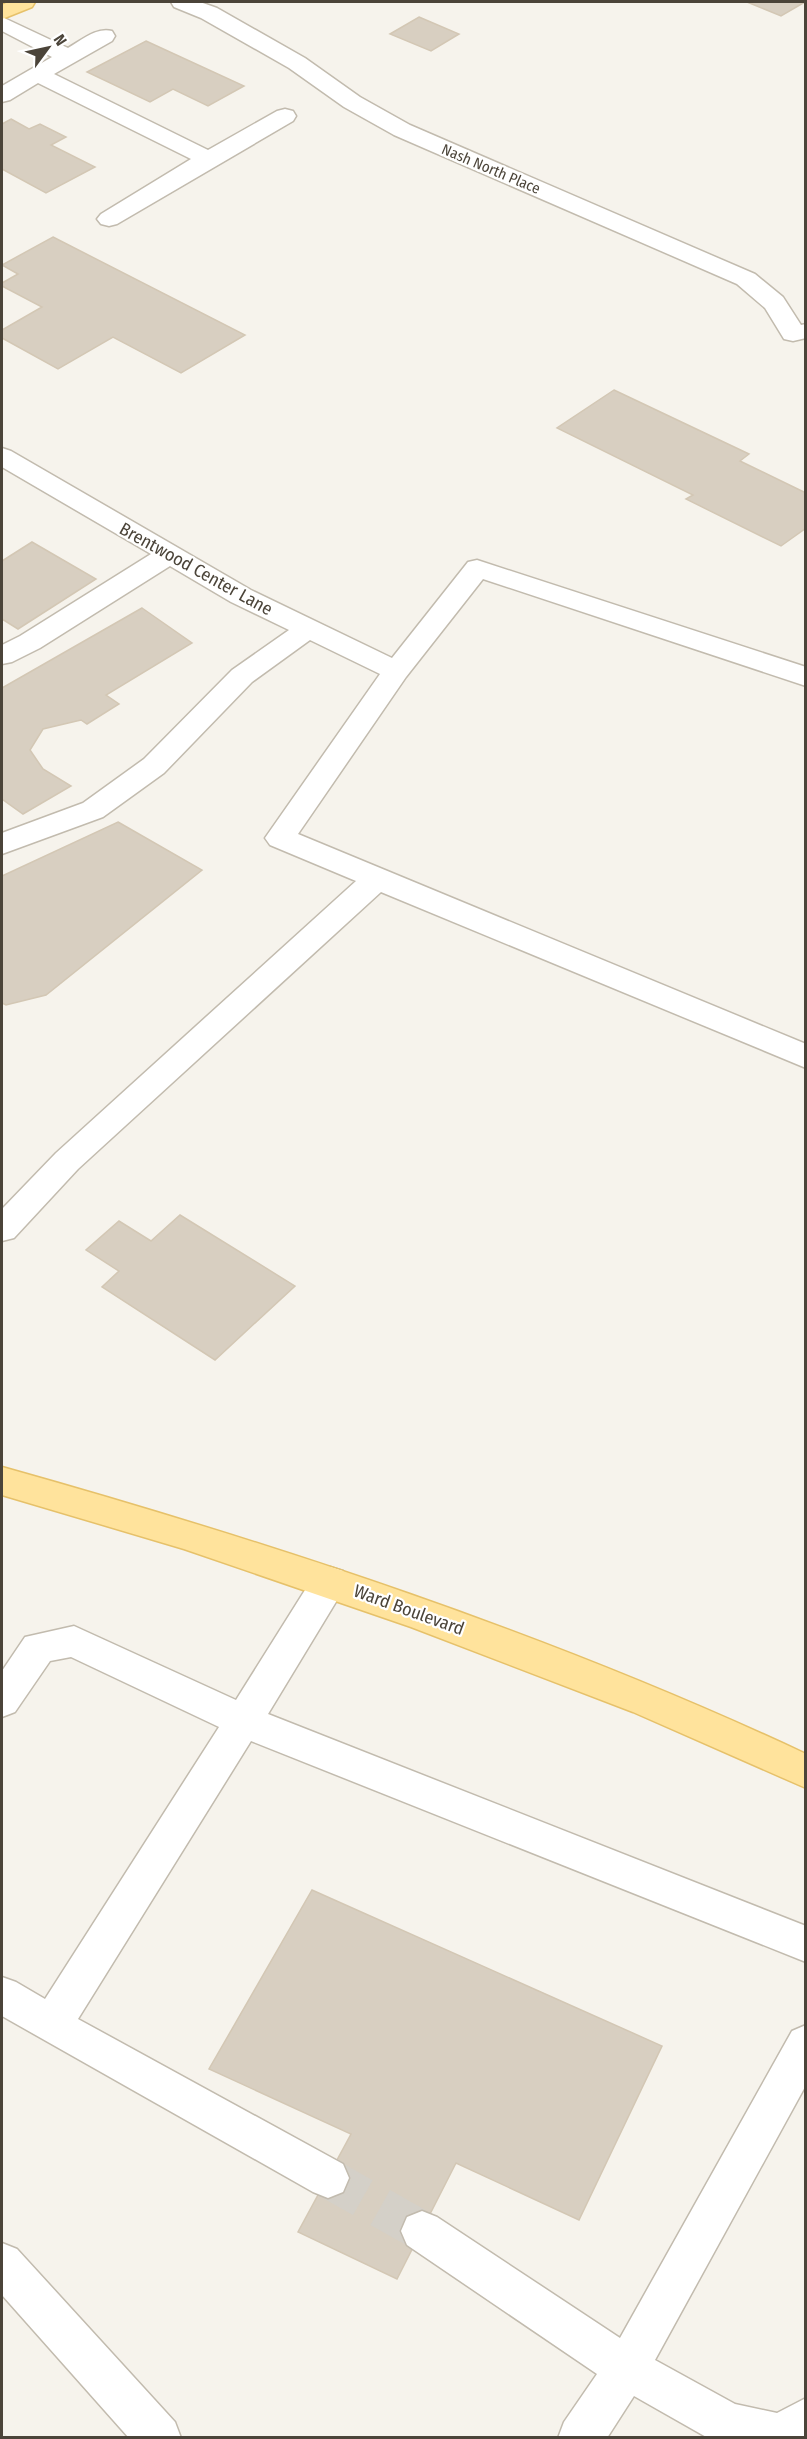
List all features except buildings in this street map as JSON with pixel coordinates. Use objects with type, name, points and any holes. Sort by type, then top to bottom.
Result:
[{"type":"main road","points":[[2,14],[24,2]]},
{"type":"main road","name":"Ward Boulevard","points":[[2,1481],[104,1509],[330,1582],[554,1665],[730,1735],[806,1772]]},
{"type":"street","name":"Nash North Place","points":[[182,2],[297,63],[352,102],[402,130],[746,279],[772,297],[799,332]]},
{"type":"street","points":[[2,23],[68,56]]},
{"type":"street","points":[[2,95],[104,36]]},
{"type":"street","points":[[37,74],[208,159]]},
{"type":"street","points":[[109,219],[285,116]]},
{"type":"street","name":"Brentwood Center Lane","points":[[2,456],[241,596],[396,671]]},
{"type":"street","points":[[2,656],[30,642],[168,555]]},
{"type":"street","points":[[806,677],[477,568],[396,671],[279,838],[806,1057]]},
{"type":"street","points":[[2,844],[93,810],[154,766],[242,676],[308,628]]},
{"type":"street","points":[[2,1229],[67,1161],[377,879]]},
{"type":"street","points":[[51,2025],[330,1582]]},
{"type":"street","points":[[2,1701],[38,1648],[74,1641],[243,1721],[806,1944]]},
{"type":"street","points":[[2,1995],[51,2025],[328,2178]]},
{"type":"street","points":[[580,2438],[627,2368],[806,2044]]},
{"type":"street","points":[[422,2231],[627,2368],[729,2425],[781,2436],[806,2420]]},
{"type":"street","points":[[2,2264],[159,2438]]},
{"type":"tunnel","points":[[328,2178],[422,2231]]}]
